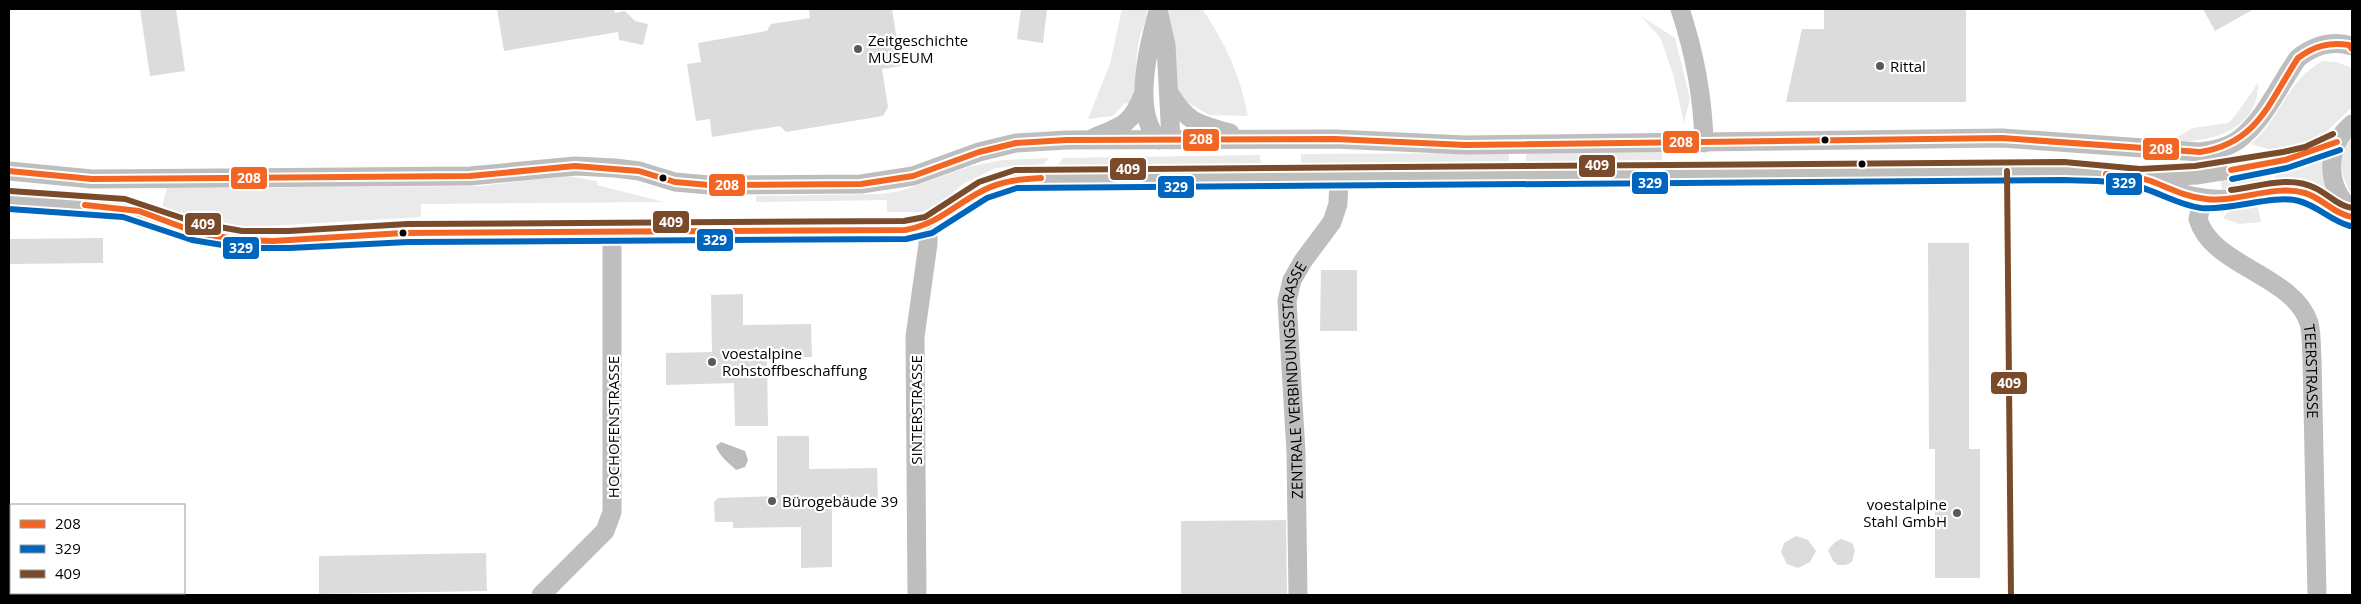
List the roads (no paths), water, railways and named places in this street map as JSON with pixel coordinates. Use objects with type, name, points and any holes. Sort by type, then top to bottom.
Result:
[{"type":"street","points":[[1680,9],[1693,59],[1701,106],[1704,143]]},
{"type":"street","points":[[1157,10],[1149,45],[1145,114],[1148,126],[1165,140]]},
{"type":"street","points":[[1157,10],[1166,45],[1169,93],[1165,140]]},
{"type":"street","points":[[9,171],[92,179],[479,176],[556,167],[596,166],[639,171],[675,182],[709,185],[861,184],[913,176],[979,152],[1016,143],[1087,140],[1380,140],[1465,145],[2025,138],[2200,152],[2222,148],[2236,141],[2251,128],[2298,58],[2308,51],[2328,43],[2351,47]]},
{"type":"street","points":[[1087,140],[1122,125],[1136,113],[1145,89]]},
{"type":"street","points":[[1169,93],[1180,110],[1192,121],[1253,139]]},
{"type":"street","points":[[2352,124],[2337,142],[2332,156],[2332,177],[2337,192],[2352,210]]},
{"type":"street","points":[[9,200],[124,208],[198,233],[241,240],[273,241],[375,234],[905,230],[928,227],[943,219],[982,190],[1016,179],[2064,171],[2140,178],[2196,175],[2285,162],[2308,155],[2337,142]]},
{"type":"street","name":"ZENTRALE VERBINDUNGSSTRASSE","points":[[1298,595],[1296,452],[1287,301],[1292,280],[1303,261],[1332,222],[1338,204],[1339,177]]},
{"type":"street","points":[[2140,178],[2170,191],[2203,200],[2237,199],[2293,191],[2318,198],[2333,209],[2352,218]]},
{"type":"street","name":"TEERSTRASSE","points":[[2203,200],[2198,219],[2206,233],[2235,260],[2286,291],[2298,305],[2308,323],[2312,358],[2317,595]]},
{"type":"street","name":"SINTERSTRASSE","points":[[917,595],[916,318],[928,244],[928,227]]},
{"type":"street","name":"HOCHOFENSTRASSE","points":[[542,595],[605,530],[612,512],[612,232]]},
{"type":"place","name":"Zeitgeschichte MUSEUM","points":[[858,49]]},
{"type":"place","name":"Rittal","points":[[1880,66]]},
{"type":"place","name":"voestalpine Rohstoffbeschaffung","points":[[712,362]]},
{"type":"place","name":"Bürogebäude 39","points":[[772,501]]},
{"type":"place","name":"voestalpine Stahl GmbH","points":[[1957,513]]}]
